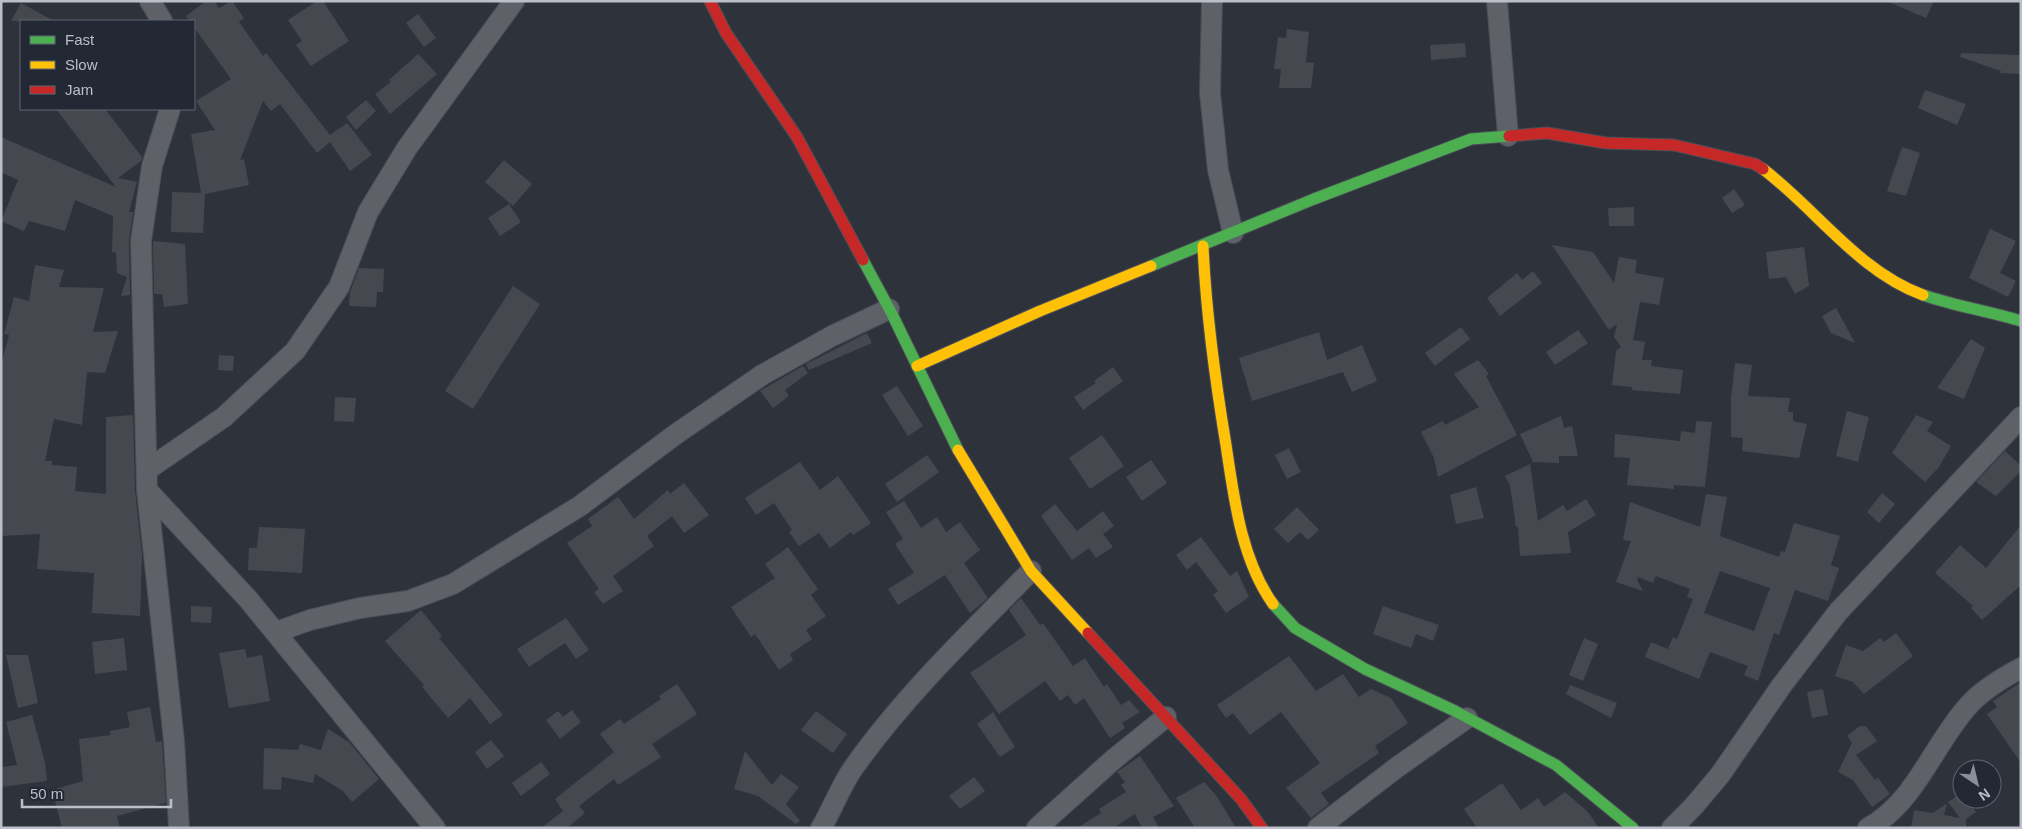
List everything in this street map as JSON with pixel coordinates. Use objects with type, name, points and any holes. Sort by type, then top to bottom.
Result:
[{"type":"street","points":[[150,1],[161,20]]},
{"type":"street","points":[[147,480],[224,417],[295,351],[339,287],[368,212],[407,148],[514,1]]},
{"type":"street","points":[[710,1],[726,33],[797,137],[889,309],[961,457],[1031,572],[1241,799],[1262,828]]},
{"type":"street","points":[[1212,1],[1210,93],[1218,170],[1233,233]]},
{"type":"street","points":[[1497,1],[1508,136]]},
{"type":"street","points":[[170,110],[152,166],[141,241],[147,480],[174,741],[179,828]]},
{"type":"street","points":[[917,366],[1040,312],[1471,139],[1546,133],[1606,143],[1674,145],[1756,164],[1777,180],[1866,261],[1901,287],[1948,304],[1992,312],[2021,321]]},
{"type":"street","points":[[1203,246],[1206,306],[1225,446],[1236,508],[1249,553],[1263,590],[1274,606],[1295,628],[1365,670],[1467,718],[1556,765],[1633,828]]},
{"type":"street","points":[[276,632],[310,620],[360,608],[408,601],[453,584],[580,506],[676,434],[762,375],[832,336],[889,309]]},
{"type":"street","points":[[1672,828],[1720,775],[1782,685],[1838,612],[2021,417]]},
{"type":"street","points":[[147,480],[276,632],[436,828]]},
{"type":"street","points":[[822,828],[852,768],[894,716],[941,662],[1031,572]]},
{"type":"street","points":[[1868,828],[1896,809],[1969,705],[1999,680],[2021,668]]},
{"type":"street","points":[[1037,828],[1114,758],[1166,716]]},
{"type":"street","points":[[1318,828],[1396,768],[1467,718]]},
{"type":"building","points":[[206,1],[214,1],[219,8],[232,1],[244,18],[239,22],[263,56],[266,53],[330,135],[347,123],[372,155],[350,171],[330,142],[317,153],[280,104],[271,111],[263,101],[240,160],[244,159],[249,185],[205,194],[203,233],[171,232],[172,192],[201,193],[191,134],[215,130],[196,101],[231,79],[195,28],[195,20],[189,20],[186,16]]},
{"type":"building","points":[[317,1],[323,1],[349,41],[311,66],[296,45],[302,41],[288,20]]},
{"type":"building","points":[[1886,1],[1934,1],[1926,18]]},
{"type":"building","points":[[21,3],[52,20],[20,20],[11,21]]},
{"type":"building","points":[[418,14],[436,38],[424,47],[406,23]]},
{"type":"building","points":[[1287,29],[1309,32],[1306,62],[1314,63],[1311,88],[1279,88],[1281,69],[1274,69],[1278,37],[1286,38]]},
{"type":"building","points":[[1465,43],[1466,57],[1431,60],[1430,45]]},
{"type":"building","points":[[1961,53],[2021,55],[2021,74],[2000,73],[2001,71],[1960,57]]},
{"type":"building","points":[[418,54],[437,74],[390,114],[375,94],[391,82],[389,80]]},
{"type":"building","points":[[1925,90],[1966,104],[1957,125],[1918,108]]},
{"type":"building","points":[[366,100],[376,111],[356,130],[346,117]]},
{"type":"building","points":[[57,110],[106,110],[142,157],[141,161],[118,178],[137,182],[129,212],[133,212],[129,241],[130,295],[121,296],[127,277],[117,273],[116,253],[112,252],[113,216],[75,200],[65,231],[29,221],[24,231],[1,221],[18,180],[1,172],[1,137],[116,187]]},
{"type":"building","points":[[1902,147],[1920,153],[1906,196],[1887,191]]},
{"type":"building","points":[[504,160],[532,184],[513,206],[485,182]]},
{"type":"building","points":[[1734,189],[1745,205],[1732,213],[1722,198]]},
{"type":"building","points":[[509,204],[521,222],[500,236],[488,218]]},
{"type":"building","points":[[1634,207],[1634,226],[1609,226],[1608,208]]},
{"type":"building","points":[[1990,229],[2016,241],[2000,273],[2016,281],[2008,297],[1969,278]]},
{"type":"building","points":[[153,241],[185,244],[188,304],[164,307],[162,294],[154,294]]},
{"type":"building","points":[[1552,245],[1593,252],[1614,283],[1619,257],[1637,260],[1635,273],[1664,278],[1659,305],[1640,302],[1633,340],[1645,342],[1642,360],[1652,360],[1651,366],[1683,370],[1680,394],[1632,390],[1632,387],[1612,385],[1616,351],[1621,347],[1614,337],[1617,324],[1609,330]]},
{"type":"building","points":[[1804,247],[1809,286],[1795,294],[1786,277],[1769,279],[1766,252]]},
{"type":"building","points":[[35,265],[64,270],[59,287],[104,288],[93,332],[118,331],[105,373],[87,372],[82,425],[54,419],[45,461],[52,461],[52,465],[77,467],[75,491],[106,494],[106,417],[133,415],[135,490],[142,555],[140,616],[92,613],[94,573],[37,569],[40,534],[1,536],[1,365],[9,335],[4,334],[14,297],[29,301]]},
{"type":"building","points":[[359,268],[384,269],[383,292],[377,292],[376,307],[349,306],[350,292]]},
{"type":"building","points":[[1533,271],[1542,283],[1500,316],[1487,298],[1517,273],[1522,280]]},
{"type":"building","points":[[513,286],[540,304],[473,409],[445,391]]},
{"type":"building","points":[[1836,308],[1855,343],[1831,333],[1822,316]]},
{"type":"building","points":[[1461,327],[1470,339],[1435,366],[1425,353]]},
{"type":"building","points":[[1578,330],[1588,343],[1555,365],[1546,352]]},
{"type":"building","points":[[1319,332],[1327,360],[1362,345],[1377,381],[1352,392],[1343,372],[1252,401],[1239,358]]},
{"type":"building","points":[[867,333],[872,343],[809,370],[806,364]]},
{"type":"building","points":[[1971,339],[1985,348],[1964,399],[1937,388]]},
{"type":"building","points":[[219,355],[234,356],[233,371],[218,370]]},
{"type":"building","points":[[1478,360],[1489,374],[1486,376],[1517,435],[1438,477],[1434,458],[1421,432],[1443,421],[1445,425],[1479,407],[1454,374]]},
{"type":"building","points":[[1735,363],[1752,365],[1748,396],[1790,398],[1788,412],[1793,412],[1793,421],[1807,424],[1799,458],[1742,451],[1743,438],[1731,437],[1731,399]]},
{"type":"building","points":[[803,366],[808,373],[785,390],[789,396],[773,408],[760,391]]},
{"type":"building","points":[[1113,367],[1123,381],[1083,410],[1074,397],[1096,383],[1094,381]]},
{"type":"building","points":[[897,386],[923,426],[908,436],[882,395]]},
{"type":"building","points":[[335,397],[356,398],[354,422],[334,421]]},
{"type":"building","points":[[1847,411],[1869,417],[1858,462],[1836,456]]},
{"type":"building","points":[[1916,415],[1933,422],[1927,431],[1951,446],[1939,467],[1925,482],[1892,453]]},
{"type":"building","points":[[1561,416],[1564,428],[1572,426],[1578,456],[1559,456],[1559,463],[1533,462],[1520,434]]},
{"type":"building","points":[[1696,421],[1712,422],[1705,487],[1674,485],[1674,489],[1627,485],[1630,458],[1614,457],[1615,434],[1680,441],[1681,431],[1695,433]]},
{"type":"building","points":[[1102,435],[1124,466],[1090,489],[1069,458]]},
{"type":"building","points":[[1289,448],[1301,472],[1287,479],[1275,455]]},
{"type":"building","points":[[2005,451],[2021,466],[2021,471],[1996,496],[1976,482]]},
{"type":"building","points":[[927,455],[939,472],[897,502],[885,484]]},
{"type":"building","points":[[1151,460],[1167,483],[1142,501],[1126,477]]},
{"type":"building","points":[[800,462],[820,490],[838,476],[871,523],[853,535],[851,532],[830,548],[819,533],[799,546],[789,532],[792,530],[774,503],[756,515],[745,498]]},
{"type":"building","points":[[1530,464],[1538,521],[1563,505],[1567,511],[1586,499],[1596,515],[1568,532],[1571,553],[1520,556],[1518,527],[1516,527],[1510,485],[1505,476]]},
{"type":"building","points":[[684,483],[709,515],[684,533],[672,516],[647,536],[654,546],[613,576],[623,591],[603,604],[594,592],[599,589],[567,543],[592,526],[588,519],[618,497],[634,519],[668,490],[670,494]]},
{"type":"building","points":[[1476,487],[1484,518],[1456,524],[1450,495]]},
{"type":"building","points":[[1882,493],[1895,504],[1879,523],[1867,512]]},
{"type":"building","points":[[1706,494],[1727,497],[1720,536],[1779,557],[1781,551],[1785,552],[1794,523],[1840,536],[1831,565],[1839,568],[1828,601],[1795,590],[1779,635],[1774,633],[1758,681],[1744,675],[1748,666],[1710,652],[1699,679],[1645,657],[1651,642],[1668,649],[1673,637],[1677,639],[1693,599],[1687,597],[1690,589],[1656,576],[1653,583],[1638,577],[1637,580],[1643,591],[1616,582],[1631,541],[1623,540],[1630,502],[1700,527]],"holes":[[[1720,571],[1770,588],[1754,631],[1704,613]]]},
{"type":"building","points":[[904,501],[921,528],[937,517],[946,532],[960,522],[980,550],[964,563],[988,598],[970,613],[945,575],[898,605],[888,589],[914,573],[895,544],[903,539],[886,512]]},
{"type":"building","points":[[1055,504],[1077,531],[1103,511],[1114,526],[1103,534],[1113,547],[1096,558],[1089,548],[1072,560],[1041,516]]},
{"type":"building","points":[[1297,507],[1319,530],[1308,540],[1300,532],[1288,543],[1274,529]]},
{"type":"building","points":[[2021,525],[2021,585],[1982,620],[1971,608],[1973,606],[1935,573],[1960,545],[1986,568]]},
{"type":"building","points":[[259,527],[305,529],[302,573],[248,570],[249,548],[257,548]]},
{"type":"building","points":[[1201,537],[1230,576],[1237,571],[1249,597],[1226,613],[1213,595],[1218,591],[1196,562],[1187,570],[1176,555]]},
{"type":"building","points":[[788,547],[818,589],[811,595],[826,616],[806,630],[812,639],[790,654],[793,660],[779,670],[755,634],[751,637],[731,607],[775,578],[765,564]]},
{"type":"building","points":[[1021,598],[1040,625],[1043,623],[1073,666],[1085,658],[1104,687],[1107,684],[1121,705],[1129,700],[1140,712],[1122,723],[1125,728],[1110,738],[1084,698],[1075,705],[1068,695],[1060,701],[1045,681],[999,714],[970,673],[1026,635],[1009,610]]},
{"type":"building","points":[[191,606],[212,607],[211,623],[191,622]]},
{"type":"building","points":[[1383,606],[1439,625],[1433,641],[1416,634],[1411,648],[1373,634]]},
{"type":"building","points":[[421,610],[442,636],[439,638],[503,715],[490,724],[470,698],[448,718],[422,687],[424,685],[385,641]]},
{"type":"building","points":[[566,618],[589,650],[576,659],[565,643],[529,667],[517,649]]},
{"type":"building","points":[[1896,633],[1913,656],[1864,694],[1853,682],[1835,676],[1846,645],[1863,651],[1880,638],[1884,642]]},
{"type":"building","points":[[124,638],[127,670],[95,674],[92,642]]},
{"type":"building","points":[[1584,638],[1598,644],[1583,681],[1569,675]]},
{"type":"building","points":[[245,649],[247,658],[262,655],[270,701],[229,708],[219,653]]},
{"type":"building","points":[[6,655],[28,655],[38,703],[18,708]]},
{"type":"building","points":[[1289,656],[1316,691],[1343,674],[1359,697],[1371,689],[1391,698],[1408,723],[1375,746],[1379,753],[1321,793],[1329,804],[1311,818],[1286,788],[1320,763],[1281,712],[1250,735],[1233,713],[1226,718],[1217,705]]},
{"type":"building","points":[[2021,682],[2021,763],[1987,714],[1997,707],[1993,701]]},
{"type":"building","points":[[677,684],[697,714],[652,744],[661,757],[618,785],[614,779],[579,806],[585,813],[567,828],[541,828],[563,811],[555,799],[614,752],[600,734],[620,719],[624,724],[661,699],[659,696]]},
{"type":"building","points":[[1570,685],[1617,703],[1611,718],[1566,694]]},
{"type":"building","points":[[1823,689],[1828,715],[1812,718],[1807,692]]},
{"type":"building","points":[[150,707],[156,742],[162,741],[166,803],[117,816],[120,828],[62,828],[52,790],[83,781],[79,739],[111,735],[110,731],[130,727],[127,712]]},
{"type":"building","points":[[572,710],[581,722],[560,739],[546,720],[558,711],[563,717]]},
{"type":"building","points":[[816,711],[847,734],[833,753],[801,730]]},
{"type":"building","points":[[993,712],[1015,747],[1000,757],[977,724]]},
{"type":"building","points":[[32,715],[45,762],[47,781],[1,787],[1,767],[17,765],[6,722]]},
{"type":"building","points":[[1860,726],[1866,726],[1877,741],[1856,755],[1875,780],[1878,778],[1890,794],[1872,807],[1853,780],[1838,772],[1852,743],[1847,736]]},
{"type":"building","points":[[328,729],[349,742],[379,779],[352,802],[343,791],[315,774],[313,783],[282,777],[281,790],[263,789],[264,748],[298,750],[300,744],[321,750]]},
{"type":"building","points":[[491,740],[504,756],[487,769],[475,752]]},
{"type":"building","points":[[745,751],[772,785],[781,774],[799,787],[786,804],[800,821],[796,824],[758,796],[734,789]]},
{"type":"building","points":[[1140,756],[1174,806],[1153,817],[1159,828],[1142,828],[1135,814],[1113,828],[1077,828],[1101,813],[1099,809],[1126,792],[1121,785],[1125,782],[1117,772]]},
{"type":"building","points":[[541,762],[550,774],[521,796],[512,783]]},
{"type":"building","points":[[974,777],[985,791],[960,809],[949,796]]},
{"type":"building","points":[[1204,782],[1216,795],[1236,828],[1195,828],[1176,798]]},
{"type":"building","points":[[1502,783],[1521,810],[1538,798],[1544,807],[1565,792],[1588,812],[1599,828],[1477,828],[1464,809]]},
{"type":"building","points":[[1952,799],[1952,807],[1948,802]]},
{"type":"building","points":[[1947,803],[1944,815],[1960,818],[1953,809],[1974,809],[1976,812],[1966,819],[1966,828],[1911,828],[1914,810],[1933,813]]},
{"type":"traffic: fast","points":[[1151,266],[1314,199],[1471,139],[1509,136]]},
{"type":"traffic: fast","points":[[863,260],[892,314],[958,450]]},
{"type":"traffic: fast","points":[[1923,295],[2021,321]]},
{"type":"traffic: fast","points":[[1273,604],[1295,628],[1365,669],[1455,711],[1556,765],[1633,828]]},
{"type":"traffic: slow","points":[[1763,169],[1858,256],[1900,285],[1923,295]]},
{"type":"traffic: slow","points":[[1203,246],[1206,296],[1218,395],[1236,507],[1240,527],[1253,568],[1273,604]]},
{"type":"traffic: slow","points":[[917,366],[1040,311],[1151,266]]},
{"type":"traffic: slow","points":[[958,450],[1031,571],[1088,633]]},
{"type":"traffic: jam","points":[[710,1],[726,33],[797,137],[863,260]]},
{"type":"traffic: jam","points":[[1509,136],[1547,133],[1606,143],[1674,145],[1755,164],[1763,169]]},
{"type":"traffic: jam","points":[[1088,633],[1241,799],[1262,828]]}]
